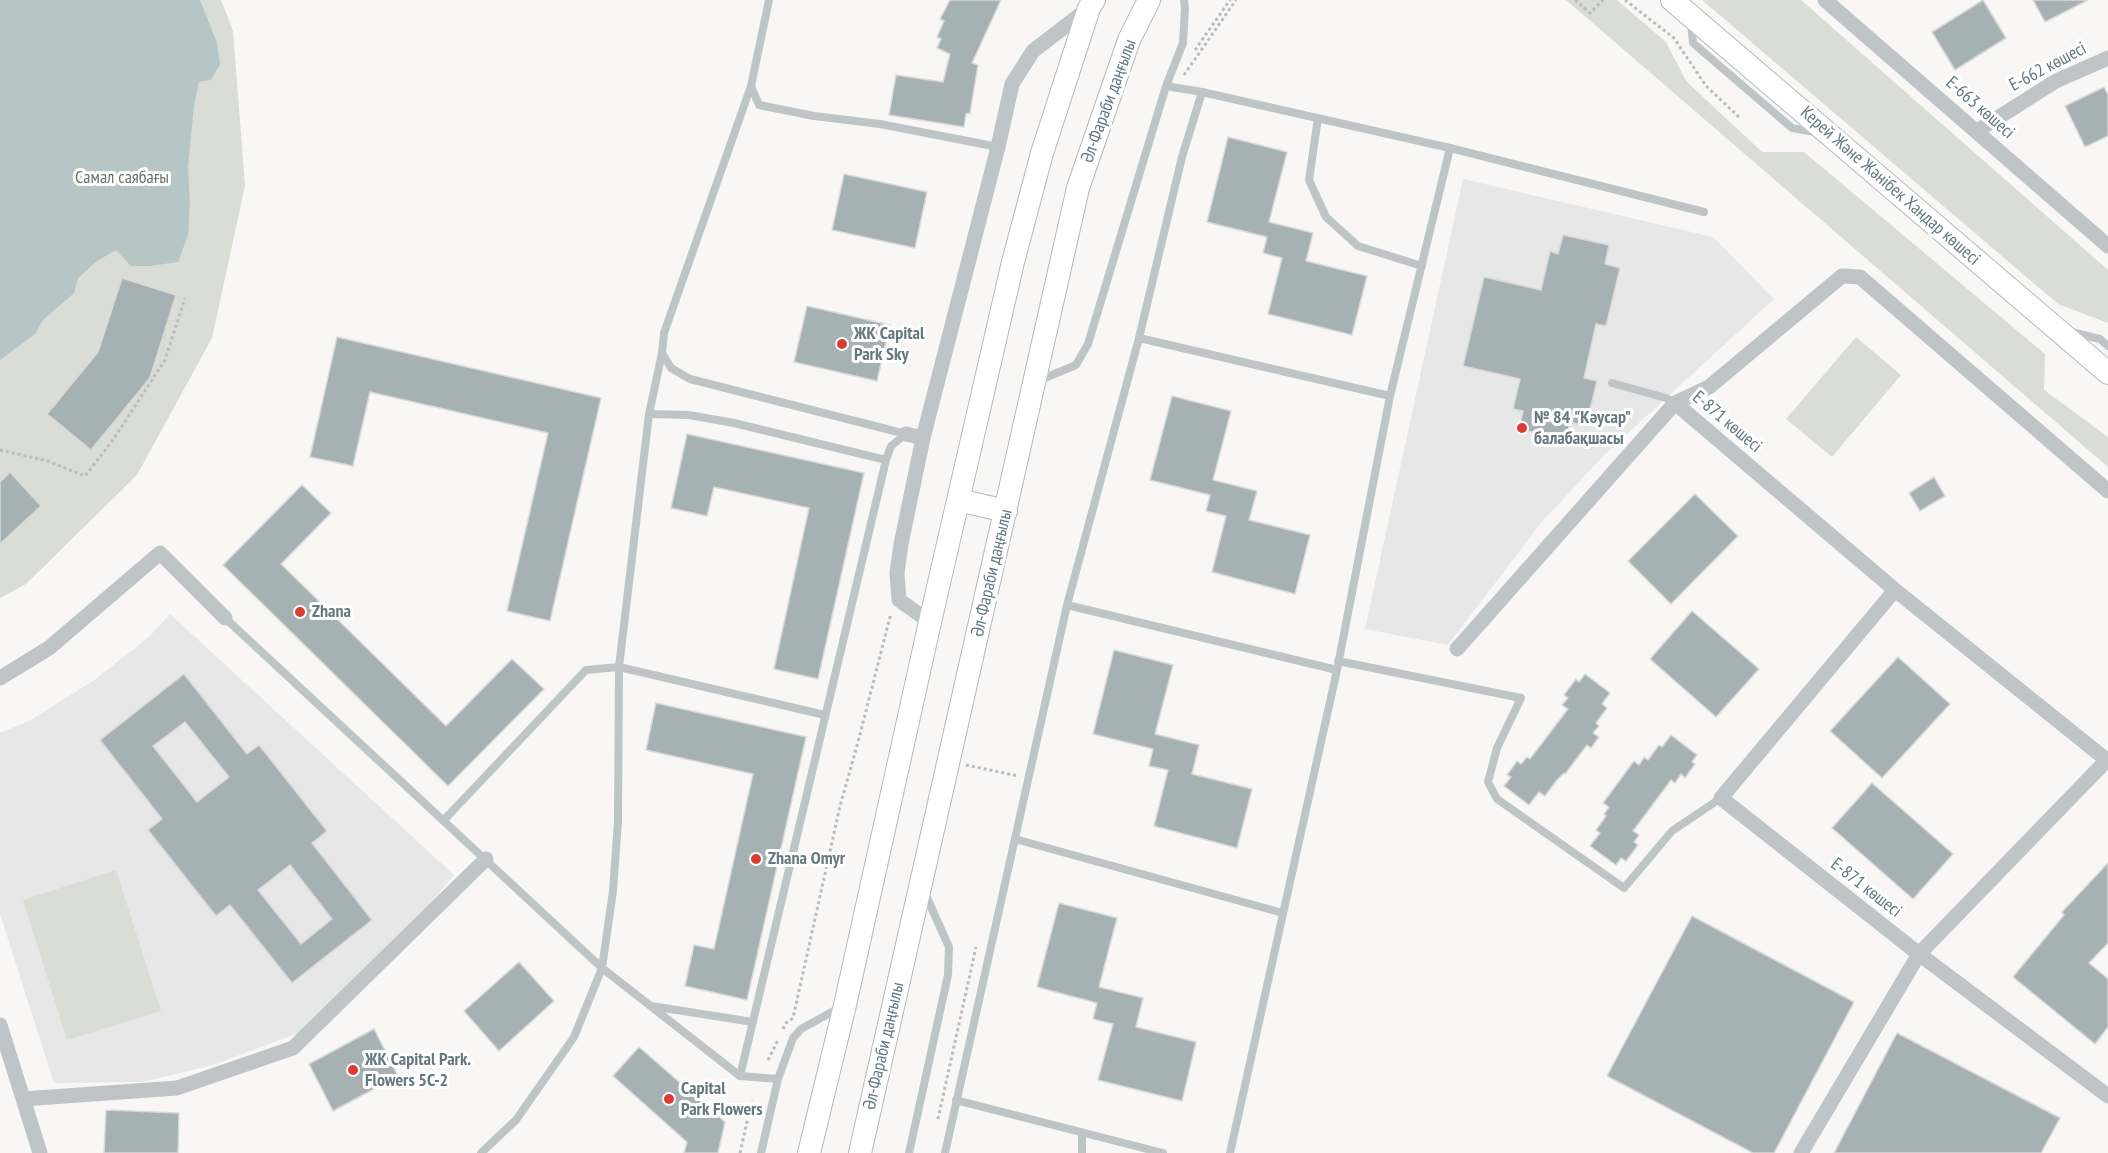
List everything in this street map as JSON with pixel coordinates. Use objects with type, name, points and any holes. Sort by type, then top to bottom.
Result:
[{"type":"main road","name":"Әл-Фараби даңғылы","points":[[860,1153],[1078,188],[1130,40],[1149,0]]},
{"type":"main road","name":"Керей Және Жәнібек Хандар көшесі","points":[[1672,0],[2108,373]]},
{"type":"main road","points":[[809,1153],[845,1005],[1013,262],[1036,175],[1092,4]]},
{"type":"main road","points":[[958,501],[1006,511]]},
{"type":"street","name":"Е-663 көшесі","points":[[1824,0],[2108,246]]},
{"type":"street","points":[[930,622],[899,600],[897,573],[901,544],[924,438],[1012,84],[1033,51],[1092,4]]},
{"type":"street","name":"Е-662 көшесі","points":[[1977,131],[2056,81],[2108,58]]},
{"type":"street","points":[[1675,403],[1709,387],[1842,276],[1860,277],[2108,491]]},
{"type":"street","name":"Е-871 көшесі","points":[[1457,649],[1675,403],[1895,590],[2108,760],[1918,954]]},
{"type":"street","points":[[906,434],[924,438]]},
{"type":"street","points":[[0,678],[50,648],[160,553],[225,618]]},
{"type":"street","points":[[1720,798],[1895,590]]},
{"type":"street","name":"Е-871 көшесі","points":[[1720,798],[1918,954],[2108,1096]]},
{"type":"street","points":[[22,1099],[177,1088],[293,1048],[486,860]]},
{"type":"street","points":[[1801,1153],[1918,954]]},
{"type":"street","points":[[0,1025],[40,1153]]},
{"type":"lane","points":[[481,1153],[516,1120],[574,1037],[602,968],[613,891],[618,821],[619,667],[648,414],[662,353],[664,333],[751,86],[769,0]]},
{"type":"lane","points":[[1035,382],[1076,365],[1088,344],[1183,43],[1184,0]]},
{"type":"lane","points":[[1169,85],[1450,148],[1704,212]]},
{"type":"lane","points":[[751,86],[759,105],[779,110],[880,124],[998,147]]},
{"type":"lane","points":[[945,1153],[1067,605],[1139,338],[1182,157],[1202,92]]},
{"type":"lane","points":[[1318,118],[1309,180],[1326,217],[1358,246],[1422,266]]},
{"type":"lane","points":[[1230,1153],[1338,670],[1390,396],[1450,148]]},
{"type":"lane","points":[[2056,328],[2100,339],[2108,346]]},
{"type":"lane","points":[[1139,338],[1390,396]]},
{"type":"lane","points":[[662,353],[671,368],[690,378],[906,434]]},
{"type":"lane","points":[[1612,383],[1666,398],[1675,403]]},
{"type":"lane","points":[[648,414],[689,415],[734,423],[886,460]]},
{"type":"lane","points":[[740,1076],[886,460],[891,446],[906,434]]},
{"type":"lane","points":[[1067,605],[1338,670]]},
{"type":"lane","points":[[225,618],[602,968],[740,1076],[778,1079]]},
{"type":"lane","points":[[1338,661],[1521,698],[1497,748],[1488,782],[1497,799],[1624,888],[1672,831],[1720,798]]},
{"type":"lane","points":[[444,820],[586,670],[619,667],[825,715]]},
{"type":"lane","points":[[1015,839],[1283,913]]},
{"type":"lane","points":[[909,1153],[948,975],[949,947],[921,885]]},
{"type":"lane","points":[[650,1005],[753,1022]]},
{"type":"lane","points":[[761,1153],[778,1079],[793,1038],[801,1029],[845,1005]]},
{"type":"lane","points":[[956,1100],[1162,1153]]},
{"type":"lane","points":[[1082,1133],[1082,1153]]},
{"type":"path","points":[[1169,85],[1230,0]]},
{"type":"path","points":[[1169,85],[1198,57],[1236,0]]},
{"type":"path","points":[[1575,0],[1590,13],[1603,0]]},
{"type":"path","points":[[1625,0],[1674,38],[1706,86],[1742,119]]},
{"type":"path","points":[[0,450],[48,461],[86,476],[113,440],[165,360],[185,298]]},
{"type":"path","points":[[768,1060],[786,1023],[793,1018],[840,806],[898,585]]},
{"type":"path","points":[[740,1153],[752,1100]]},
{"type":"shaded area","points":[[0,0],[200,0],[217,43],[220,64],[211,80],[199,82],[194,105],[188,167],[190,204],[188,235],[178,262],[131,266],[116,250],[97,261],[78,278],[74,293],[43,320],[35,334],[0,360]]},
{"type":"shaded area","name":"№ 84 \"Кәусар\" балабақшасы","points":[[1463,179],[1713,237],[1774,299],[1602,457],[1540,524],[1448,645],[1365,629]]},
{"type":"shaded area","points":[[170,614],[454,875],[377,968],[309,1029],[213,1065],[142,1082],[54,1083],[0,914],[0,733],[29,721],[93,681],[149,637]]},
{"type":"green space","name":"Самал саябағы","points":[[0,0],[221,0],[233,31],[245,186],[212,338],[137,475],[26,584],[0,598]]},
{"type":"green space","points":[[1566,0],[1617,0],[1666,42],[1686,81],[1762,152],[1804,152],[2045,354],[2044,390],[2108,437],[2108,467]]},
{"type":"green space","points":[[1702,0],[1801,0],[2108,270],[2108,323],[2058,304]]},
{"type":"green space","points":[[1856,337],[1901,375],[1832,457],[1786,419]]},
{"type":"green space","points":[[116,870],[161,1011],[67,1040],[23,900]]},
{"type":"building","points":[[950,0],[1001,0],[972,63],[978,65],[970,113],[966,114],[964,127],[889,115],[896,75],[943,82],[950,54],[937,48],[941,39],[937,37],[944,21],[940,19]]},
{"type":"building","points":[[1983,0],[2006,38],[1955,70],[1932,32]]},
{"type":"building","points":[[2033,0],[2088,0],[2045,22]]},
{"type":"building","points":[[2104,87],[2108,95],[2108,136],[2085,147],[2065,106]]},
{"type":"building","points":[[1228,137],[1287,152],[1269,222],[1313,233],[1306,261],[1367,276],[1352,335],[1268,314],[1282,258],[1263,253],[1267,237],[1207,222]]},
{"type":"building","points":[[844,174],[927,192],[915,248],[832,230]]},
{"type":"building","points":[[1563,235],[1609,245],[1605,264],[1620,268],[1606,326],[1596,324],[1584,378],[1597,381],[1586,426],[1570,422],[1566,440],[1519,429],[1523,411],[1513,409],[1520,379],[1463,366],[1484,277],[1541,290],[1550,251],[1558,254]]},
{"type":"building","points":[[122,278],[176,295],[150,378],[91,450],[47,414],[98,352]]},
{"type":"building","name":"ЖК Capital Park Sky","points":[[807,306],[890,325],[877,381],[794,362]]},
{"type":"building","points":[[337,337],[601,398],[550,621],[507,611],[548,433],[370,392],[353,466],[310,457]]},
{"type":"building","points":[[1172,396],[1231,411],[1213,480],[1257,491],[1249,520],[1310,535],[1295,594],[1212,572],[1226,516],[1206,511],[1210,495],[1150,480]]},
{"type":"building","points":[[687,434],[864,473],[818,679],[774,669],[809,508],[714,487],[707,516],[671,508]]},
{"type":"building","points":[[10,472],[41,506],[0,544],[0,482]]},
{"type":"building","points":[[1934,477],[1945,496],[1920,511],[1909,493]]},
{"type":"building","name":"Zhana","points":[[302,485],[331,513],[281,564],[446,726],[512,659],[544,689],[448,786],[223,565]]},
{"type":"building","points":[[1695,494],[1738,536],[1671,604],[1628,561]]},
{"type":"building","points":[[1692,611],[1759,669],[1716,717],[1650,659]]},
{"type":"building","points":[[1114,650],[1173,665],[1155,734],[1199,745],[1192,774],[1252,789],[1237,848],[1154,826],[1168,770],[1149,766],[1153,749],[1093,734]]},
{"type":"building","points":[[1898,657],[1950,704],[1882,778],[1830,731]]},
{"type":"building","points":[[184,674],[247,754],[259,745],[327,831],[312,843],[372,920],[292,983],[230,905],[216,916],[148,830],[162,819],[100,740]],"holes":[[[185,722],[229,777],[197,802],[153,746]],[[290,865],[332,919],[301,944],[258,890]]]},
{"type":"building","points":[[1585,674],[1610,693],[1602,704],[1607,708],[1596,723],[1599,726],[1593,733],[1599,737],[1591,748],[1587,745],[1545,796],[1539,792],[1529,805],[1504,786],[1511,777],[1507,775],[1517,761],[1521,764],[1527,757],[1530,759],[1568,709],[1562,705],[1568,698],[1564,695],[1576,679],[1579,682]]},
{"type":"building","name":"Zhana Omyr","points":[[656,703],[806,737],[747,1000],[685,986],[694,945],[714,949],[753,774],[646,750]]},
{"type":"building","points":[[1671,735],[1697,755],[1692,762],[1695,764],[1685,778],[1681,774],[1675,783],[1671,780],[1633,831],[1639,835],[1634,842],[1638,845],[1626,861],[1621,858],[1616,865],[1590,846],[1600,833],[1596,830],[1606,816],[1604,814],[1609,807],[1603,803],[1634,761],[1639,765],[1644,757],[1648,760],[1659,745],[1662,747]]},
{"type":"building","points":[[1872,783],[1953,854],[1913,899],[1832,828]]},
{"type":"building","points":[[2108,863],[2108,943],[2089,963],[2108,979],[2108,1027],[2095,1044],[2013,977],[2064,915],[2062,912]]},
{"type":"building","points":[[1059,903],[1117,918],[1099,987],[1143,998],[1136,1027],[1196,1042],[1182,1101],[1098,1080],[1113,1024],[1093,1019],[1097,1003],[1037,987]]},
{"type":"building","points":[[1692,916],[1854,1002],[1774,1153],[1753,1153],[1607,1076]]},
{"type":"building","points":[[519,962],[554,1001],[499,1051],[464,1011]]},
{"type":"building","name":"ЖК Capital Park. Flowers 5C-2","points":[[374,1029],[398,1076],[333,1111],[309,1064]]},
{"type":"building","points":[[1897,1033],[2060,1118],[2041,1153],[1834,1153]]},
{"type":"building","name":"Capital Park Flowers","points":[[639,1047],[725,1122],[718,1153],[684,1153],[687,1142],[613,1076]]},
{"type":"building","points":[[106,1110],[179,1113],[178,1153],[104,1153]]},
{"type":"place","name":"ЖК Capital Park Sky","points":[[842,344]]},
{"type":"place","name":"№ 84 \"Кәусар\" балабақшасы","points":[[1522,428]]},
{"type":"place","name":"Zhana","points":[[300,612]]},
{"type":"place","name":"Zhana Omyr","points":[[756,859]]},
{"type":"place","name":"ЖК Capital Park. Flowers 5C-2","points":[[353,1070]]},
{"type":"place","name":"Capital Park Flowers","points":[[669,1099]]}]
